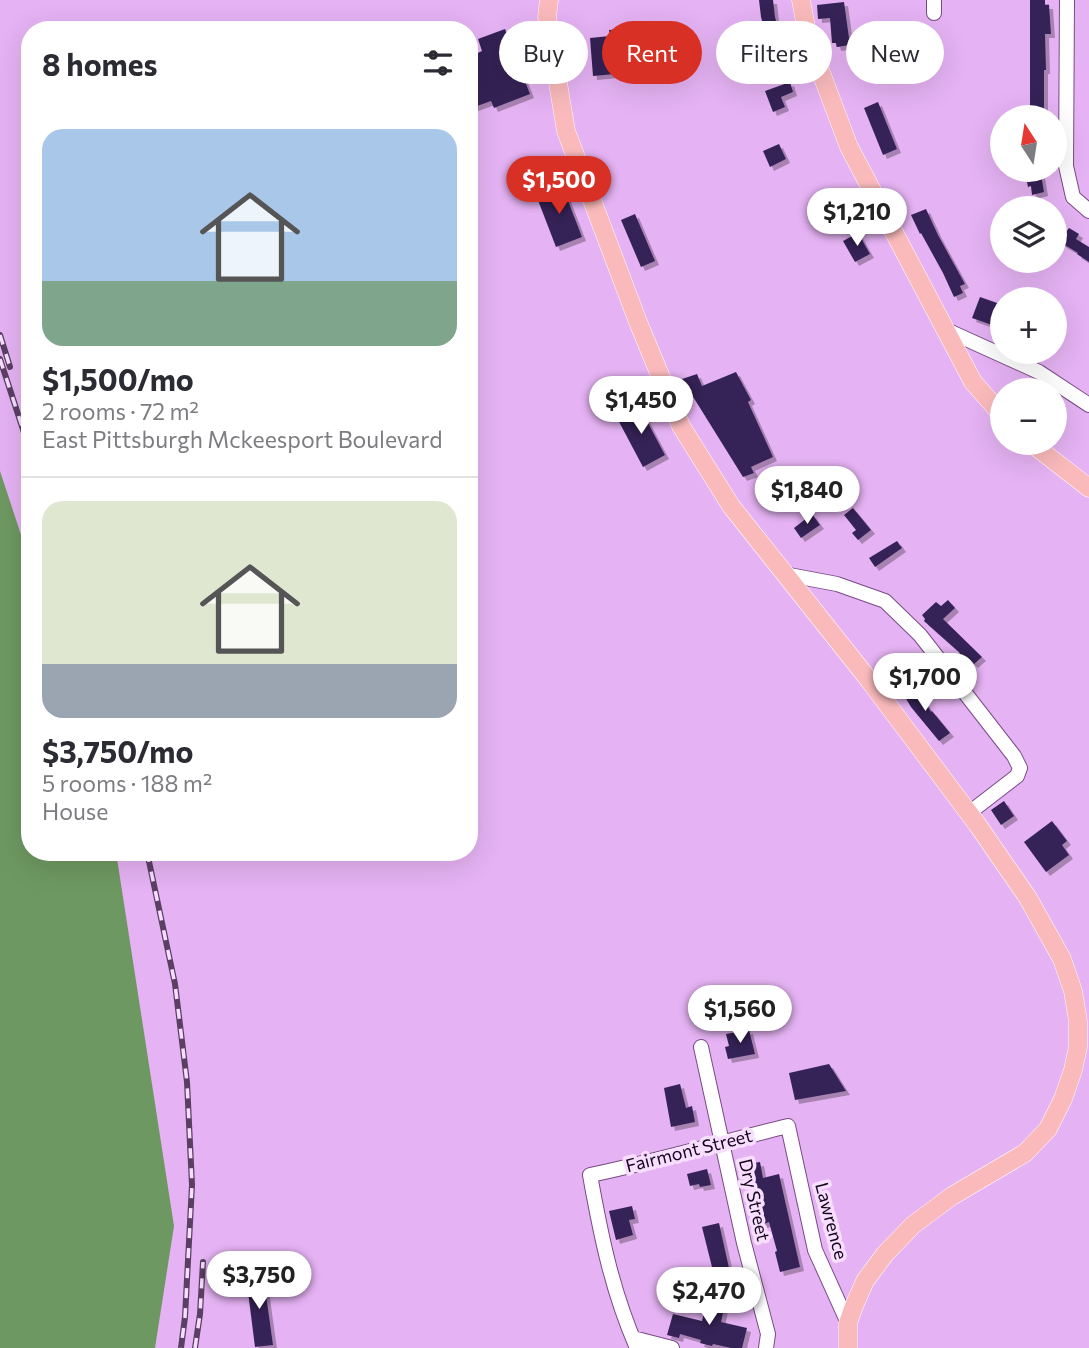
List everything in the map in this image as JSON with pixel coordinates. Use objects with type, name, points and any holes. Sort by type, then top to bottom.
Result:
[{"type":"main road","points":[[549,0],[547,17],[566,131],[681,426],[731,506],[870,680],[969,813],[1028,898],[1062,959],[1073,991],[1078,1021],[1078,1047],[1063,1099],[1048,1129],[1025,1153],[952,1196],[913,1225],[885,1254],[865,1281],[854,1306],[848,1323],[848,1348]]},
{"type":"main road","points":[[801,0],[808,38],[849,147],[973,382],[990,401]]},
{"type":"main road","points":[[1046,455],[1089,488]]},
{"type":"street","points":[[1067,0],[1066,166],[1073,197],[1089,212]]},
{"type":"street","points":[[944,329],[1040,372],[1089,405]]},
{"type":"street","points":[[784,574],[837,584],[886,601],[936,655],[1014,756],[1020,768],[1017,776],[969,813]]},
{"type":"street","name":"Dry Street","points":[[701,1047],[744,1243],[768,1334],[766,1348]]},
{"type":"street","name":"Fairmont Street","points":[[635,1343],[616,1294],[602,1243],[590,1175],[788,1126]]},
{"type":"street","name":"Lawrence","points":[[788,1126],[815,1250],[848,1323]]},
{"type":"street","points":[[635,1343],[672,1348]]},
{"type":"shaded area","points":[[0,471],[21,535],[21,861],[117,861],[174,1226],[155,1348],[0,1348]]},
{"type":"building","points":[[759,0],[773,0],[776,21],[762,21]]},
{"type":"building","points":[[1030,0],[1045,0],[1045,5],[1049,5],[1051,34],[1045,34],[1044,105],[1030,105]]},
{"type":"building","points":[[844,2],[846,46],[837,47],[836,43],[832,43],[832,21],[830,18],[818,19],[817,5]]},
{"type":"building","points":[[499,31],[499,84],[526,84],[530,94],[494,108],[491,101],[478,106],[478,53],[482,51],[478,39]]},
{"type":"building","points":[[602,37],[602,75],[593,76],[590,38]]},
{"type":"building","points":[[791,84],[793,92],[781,97],[785,107],[773,112],[765,91]]},
{"type":"building","points":[[878,102],[897,149],[883,155],[864,108]]},
{"type":"building","points":[[779,144],[786,159],[770,167],[763,151]]},
{"type":"building","points":[[1027,182],[1042,182],[1044,192],[1032,195],[1031,186],[1028,187]]},
{"type":"building","points":[[562,185],[582,237],[556,247],[536,195]]},
{"type":"building","points":[[926,209],[965,284],[960,286],[963,293],[954,297],[911,215]]},
{"type":"building","points":[[635,214],[655,261],[641,267],[621,220]]},
{"type":"building","points":[[1069,228],[1079,234],[1076,239],[1089,247],[1089,262],[1067,246]]},
{"type":"building","points":[[858,233],[870,254],[855,262],[843,241]]},
{"type":"building","points":[[980,297],[990,300],[990,324],[972,318]]},
{"type":"building","points":[[736,372],[751,400],[748,402],[773,457],[751,467],[754,473],[743,477],[682,379],[697,374],[702,386]]},
{"type":"building","points":[[639,406],[665,455],[643,467],[617,418]]},
{"type":"building","points":[[853,508],[871,530],[858,540],[852,533],[856,530],[844,515]]},
{"type":"building","points":[[812,514],[820,525],[801,538],[794,528]]},
{"type":"building","points":[[897,541],[902,548],[875,567],[869,558]]},
{"type":"building","points":[[948,600],[955,608],[943,619],[982,657],[974,664],[969,659],[965,663],[958,655],[960,653],[924,621],[922,615],[936,602],[941,606]]},
{"type":"building","points":[[914,684],[931,712],[950,733],[939,741],[902,692]]},
{"type":"building","points":[[1004,801],[1014,816],[1001,825],[991,810]]},
{"type":"building","points":[[1052,821],[1067,841],[1062,845],[1069,855],[1046,872],[1024,842]]},
{"type":"building","points":[[749,1030],[755,1054],[728,1059],[726,1034]]},
{"type":"building","points":[[829,1064],[846,1091],[795,1100],[789,1073]]},
{"type":"building","points":[[680,1084],[686,1108],[692,1106],[695,1122],[671,1127],[664,1088]]},
{"type":"building","points":[[760,1162],[763,1178],[779,1174],[800,1267],[780,1272],[769,1222],[761,1225],[747,1164]]},
{"type":"building","points":[[707,1169],[711,1185],[690,1186],[687,1174]]},
{"type":"building","points":[[632,1206],[635,1219],[629,1220],[633,1235],[616,1240],[609,1211]]},
{"type":"building","points":[[719,1223],[729,1268],[713,1271],[702,1227]]},
{"type":"building","points":[[263,1273],[273,1345],[255,1347],[246,1276]]},
{"type":"building","points":[[708,1296],[726,1299],[721,1322],[747,1328],[742,1348],[712,1346],[680,1334],[679,1338],[667,1335],[673,1314],[702,1321]]},
{"type":"railway","points":[[0,335],[10,367]]},
{"type":"railway","points":[[0,359],[21,423]]},
{"type":"railway","points":[[149,861],[175,984],[187,1082],[192,1185],[181,1348]]},
{"type":"railway","points":[[195,1348],[203,1262]]}]
